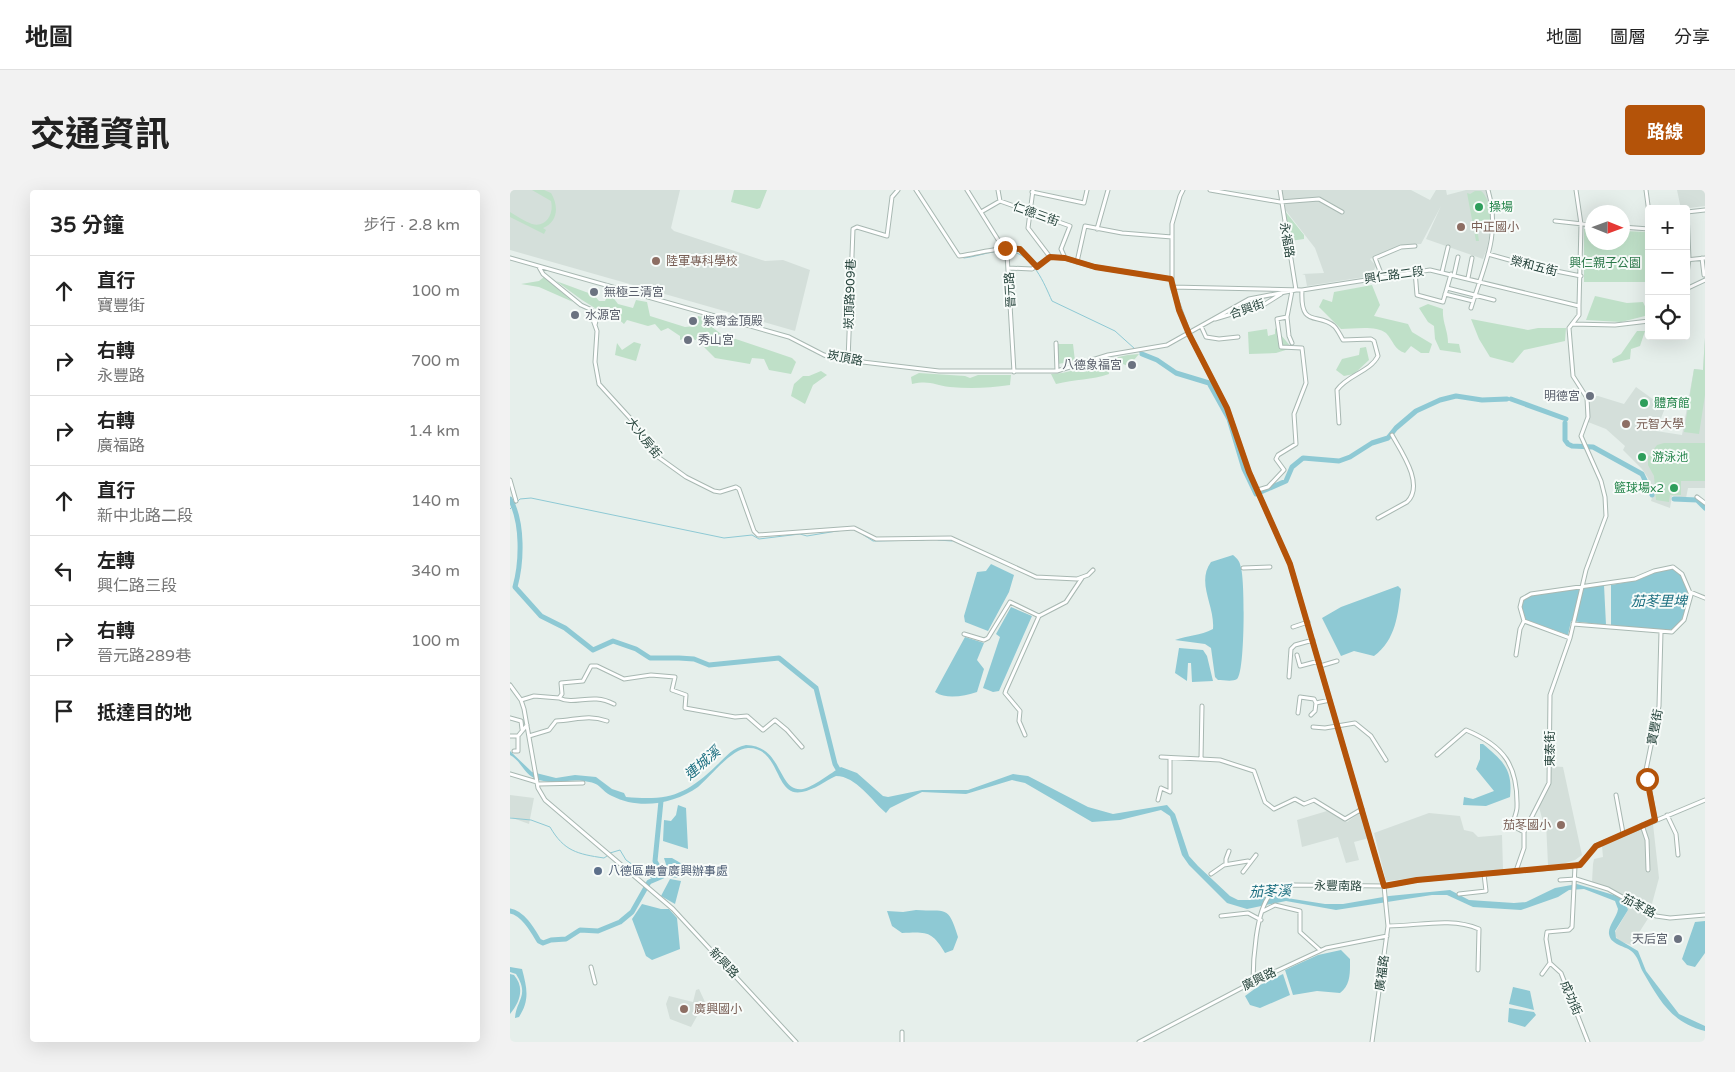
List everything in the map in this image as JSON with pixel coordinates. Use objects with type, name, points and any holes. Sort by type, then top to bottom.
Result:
[{"type":"street","name":"崁頂路909巷","points":[[848,361],[852,241],[855,227],[887,236],[892,197],[898,190]]},
{"type":"street","points":[[916,190],[959,256],[1005,248],[1020,249],[1037,267]]},
{"type":"street","name":"晉元路","points":[[967,190],[1005,248],[1008,268],[1014,372]]},
{"type":"street","points":[[998,190],[1000,201]]},
{"type":"street","points":[[1050,257],[1028,228],[1028,212],[1033,191],[1084,203],[1087,190]]},
{"type":"street","points":[[1097,229],[1108,190]]},
{"type":"street","points":[[1183,190],[1174,215],[1172,287],[1189,334],[1230,421],[1249,472],[1290,564],[1384,886]]},
{"type":"street","points":[[1210,190],[1280,202],[1319,199],[1342,212]]},
{"type":"street","name":"永福路","points":[[1280,190],[1280,202],[1294,290]]},
{"type":"street","points":[[1471,308],[1488,254],[1494,226],[1494,211],[1488,190]]},
{"type":"street","points":[[1576,190],[1581,224],[1581,276],[1579,315],[1572,324],[1569,334],[1572,369],[1576,382],[1587,398],[1588,418],[1581,436],[1603,488],[1606,516],[1581,587]]},
{"type":"street","points":[[1646,190],[1648,205]]},
{"type":"street","name":"仁德三街","points":[[982,212],[1000,201],[1070,226],[1061,249],[1065,258]]},
{"type":"street","points":[[1690,212],[1705,210]]},
{"type":"street","points":[[1555,221],[1585,224]]},
{"type":"street","points":[[1077,262],[1085,226],[1097,229],[1172,236]]},
{"type":"street","points":[[1630,228],[1645,229]]},
{"type":"street","points":[[1382,276],[1375,258],[1401,247],[1415,246]]},
{"type":"street","points":[[1442,272],[1448,247]]},
{"type":"street","name":"榮和五街","points":[[1488,254],[1531,266],[1581,276]]},
{"type":"street","points":[[1008,268],[1037,267],[1050,257],[1065,258],[1097,268],[1171,279]]},
{"type":"street","points":[[1416,271],[1417,295],[1421,298],[1443,302],[1458,257]]},
{"type":"street","name":"崁頂路","points":[[510,258],[790,337],[824,355],[848,361],[939,372],[1057,371],[1108,355],[1167,345],[1212,319]]},
{"type":"street","points":[[1468,278],[1472,258]]},
{"type":"street","points":[[1690,260],[1704,258],[1704,278],[1690,287]]},
{"type":"street","points":[[539,266],[543,274],[581,305],[592,310],[591,314],[595,325]]},
{"type":"street","name":"興仁路二段","points":[[1172,287],[1302,290],[1416,271],[1442,272],[1579,306]]},
{"type":"street","points":[[1447,288],[1494,300]]},
{"type":"street","points":[[1212,319],[1249,299],[1294,290]]},
{"type":"street","points":[[1292,343],[1289,336],[1287,317],[1294,290]]},
{"type":"street","points":[[1302,290],[1301,299],[1306,314],[1313,319],[1334,326],[1343,340],[1371,339],[1374,342],[1378,356],[1356,375],[1344,381],[1337,390],[1338,424]]},
{"type":"street","name":"合興街","points":[[1212,319],[1265,304],[1281,294]]},
{"type":"street","points":[[1445,294],[1473,301]]},
{"type":"street","points":[[595,325],[598,313]]},
{"type":"street","points":[[1258,491],[1268,487],[1284,470],[1276,460],[1278,455],[1296,444],[1294,414],[1306,383],[1302,348],[1284,348],[1279,344],[1277,319],[1287,317]]},
{"type":"street","points":[[1572,324],[1615,326],[1645,321]]},
{"type":"street","name":"大火房街","points":[[595,325],[595,362],[599,384],[640,430],[654,454],[686,477],[714,491],[720,492],[736,487],[739,489],[754,531],[758,535],[854,528],[876,539],[951,538],[1036,577],[1067,580],[1083,577]]},
{"type":"street","points":[[1201,326],[1206,337],[1219,340],[1238,336]]},
{"type":"street","points":[[1056,343],[1057,371]]},
{"type":"street","points":[[1378,518],[1410,499],[1412,486],[1409,468],[1392,435]]},
{"type":"street","points":[[510,480],[516,501]]},
{"type":"street","points":[[1697,497],[1705,503]]},
{"type":"street","points":[[1243,568],[1270,567]]},
{"type":"street","points":[[1516,655],[1524,621],[1520,607],[1524,597],[1530,594],[1635,579],[1654,571],[1672,567],[1682,574],[1690,592],[1690,605],[1681,624],[1672,632],[1573,624]]},
{"type":"street","points":[[1025,734],[1019,721],[1020,711],[1005,693],[1039,616],[1066,602],[1083,577],[1093,570]]},
{"type":"street","name":"東泰街","points":[[1516,871],[1524,848],[1524,832],[1549,783],[1550,695],[1570,638],[1581,587]]},
{"type":"street","points":[[1690,592],[1705,598]]},
{"type":"street","points":[[964,634],[984,640],[988,638],[1010,602],[1039,616]]},
{"type":"street","points":[[1524,621],[1570,638]]},
{"type":"street","points":[[1294,628],[1308,622]]},
{"type":"street","name":"寶豐街","points":[[1655,820],[1646,770],[1659,706],[1661,632]]},
{"type":"street","points":[[1289,677],[1291,649],[1295,645],[1313,640]]},
{"type":"street","points":[[1297,655],[1300,666],[1319,661]]},
{"type":"street","points":[[1320,666],[1337,661]]},
{"type":"street","points":[[559,698],[562,694],[562,683],[583,681],[591,666],[597,666],[624,679],[651,676],[675,677],[672,690],[686,696],[685,708],[735,717],[747,716],[763,730],[775,720],[788,730],[802,747]]},
{"type":"street","points":[[510,685],[521,700],[537,782]]},
{"type":"street","points":[[510,694],[516,692]]},
{"type":"street","points":[[521,700],[541,695],[577,701],[584,698],[596,698],[614,704]]},
{"type":"street","points":[[1298,713],[1300,697],[1314,699],[1316,703]]},
{"type":"street","points":[[1316,703],[1330,700]]},
{"type":"street","points":[[1311,715],[1316,703]]},
{"type":"street","points":[[1201,759],[1202,706]]},
{"type":"street","points":[[529,736],[549,730],[556,721],[578,720],[591,716],[607,721]]},
{"type":"street","points":[[510,718],[521,721],[522,730]]},
{"type":"street","points":[[1313,727],[1355,723],[1370,736],[1386,760]]},
{"type":"street","points":[[514,751],[518,751],[518,736],[527,725]]},
{"type":"street","points":[[1437,755],[1466,730],[1494,745],[1505,756],[1514,772],[1517,808],[1512,826],[1524,832]]},
{"type":"street","points":[[510,736],[518,736]]},
{"type":"street","points":[[1161,757],[1220,760],[1254,771],[1266,802],[1274,810],[1295,799],[1304,804],[1314,800],[1345,819],[1362,809]]},
{"type":"street","points":[[1158,800],[1161,788],[1170,792],[1170,758]]},
{"type":"street","points":[[510,774],[537,782],[583,783]]},
{"type":"street","name":"新興路","points":[[537,782],[545,800],[684,920],[796,1042]]},
{"type":"street","points":[[1616,795],[1623,834]]},
{"type":"street","points":[[1560,880],[1576,879],[1575,866],[1583,862],[1596,846],[1705,800]]},
{"type":"street","points":[[1667,815],[1676,834],[1678,855]]},
{"type":"street","points":[[1642,826],[1648,840],[1648,870]]},
{"type":"street","points":[[1226,864],[1229,851]]},
{"type":"street","points":[[1243,872],[1256,855]]},
{"type":"street","points":[[1210,874],[1226,864],[1250,862]]},
{"type":"street","name":"永豐南路","points":[[1262,911],[1267,898],[1273,892],[1290,885],[1384,886],[1417,880],[1575,866]]},
{"type":"street","points":[[1459,894],[1486,891],[1484,874]]},
{"type":"street","name":"成功街","points":[[1576,879],[1573,890],[1571,929],[1546,934],[1550,963],[1560,973],[1588,1042]]},
{"type":"street","name":"茄苳路","points":[[1576,879],[1626,897],[1656,916],[1685,918],[1698,914],[1705,915]]},
{"type":"street","name":"廣福路","points":[[1372,1042],[1388,926],[1384,886]]},
{"type":"street","points":[[1253,982],[1253,964],[1262,911],[1275,905],[1300,911],[1300,932],[1320,950]]},
{"type":"street","points":[[1221,916],[1248,913],[1261,920]]},
{"type":"street","points":[[1388,926],[1453,922],[1464,923],[1479,929],[1478,970]]},
{"type":"street","name":"廣興路","points":[[1139,1042],[1253,982],[1320,950],[1335,945],[1387,936]]},
{"type":"street","points":[[1542,974],[1550,963]]},
{"type":"street","points":[[591,967],[595,982]]},
{"type":"street","points":[[902,1032],[902,1042]]},
{"type":"shaded area","name":"陸軍專科學校","points":[[510,190],[680,190],[671,228],[674,231],[765,261],[783,260],[810,270],[795,331],[510,250]]},
{"type":"shaded area","points":[[1281,190],[1411,190],[1430,200],[1436,190],[1446,190],[1447,195],[1466,190],[1486,190],[1492,222],[1487,248],[1483,259],[1426,239],[1441,206],[1421,244],[1401,245],[1370,259],[1376,266],[1371,276],[1307,286],[1305,275],[1302,274],[1324,273],[1315,248],[1283,207]]},
{"type":"shaded area","points":[[1677,190],[1705,190],[1705,206],[1690,208],[1690,205],[1680,205]]},
{"type":"shaded area","name":"元智大學","points":[[1705,338],[1705,488],[1688,488],[1686,498],[1672,496],[1670,508],[1651,501],[1653,494],[1648,478],[1642,469],[1623,450],[1625,446],[1606,429],[1588,422],[1588,397],[1598,396],[1624,404],[1636,387],[1665,408],[1656,431],[1682,435],[1694,369],[1703,370]]},
{"type":"shaded area","name":"茄苳國小","points":[[1550,766],[1563,767],[1582,855],[1575,860],[1562,864],[1548,865],[1546,822],[1543,822],[1539,807],[1550,783]]},
{"type":"shaded area","points":[[510,795],[534,798],[529,824],[510,817]]},
{"type":"shaded area","points":[[1327,811],[1347,822],[1361,812],[1369,838],[1354,842],[1359,860],[1346,863],[1338,837],[1302,847],[1297,820]]},
{"type":"shaded area","points":[[1429,813],[1460,816],[1464,830],[1473,832],[1478,837],[1502,835],[1503,870],[1386,881],[1374,833]]},
{"type":"shaded area","points":[[1653,824],[1659,878],[1650,911],[1592,882],[1594,859],[1603,857],[1602,846]]},
{"type":"shaded area","points":[[1626,903],[1649,917],[1631,945],[1619,941],[1614,934],[1628,910]]},
{"type":"shaded area","name":"廣興國小","points":[[699,989],[705,1002],[691,1027],[670,1019],[666,1004],[669,996],[693,1002],[696,990]]},
{"type":"green space","points":[[532,190],[544,190],[551,193],[554,198],[556,213],[552,222],[543,228],[546,230],[544,234],[510,217],[510,212],[532,224],[537,225],[545,222],[550,215],[551,201]]},
{"type":"green space","points":[[734,190],[767,190],[760,208],[757,209],[731,202]]},
{"type":"green space","name":"操場","points":[[1475,191],[1481,191],[1484,194],[1490,214],[1487,227],[1477,228],[1479,241],[1476,241],[1467,193],[1470,194]]},
{"type":"green space","points":[[1285,211],[1304,235],[1304,239],[1290,241]]},
{"type":"green space","name":"興仁親子公園","points":[[1584,229],[1585,250],[1630,250],[1630,231],[1645,232],[1645,282],[1584,282]]},
{"type":"green space","points":[[544,277],[573,302],[539,287],[521,284],[539,281]]},
{"type":"green space","points":[[556,281],[594,295],[599,301],[605,301],[609,292],[618,304],[633,308],[636,300],[647,302],[650,316],[685,327],[695,326],[698,316],[712,319],[712,327],[721,334],[792,358],[796,362],[791,374],[769,370],[764,359],[752,358],[750,364],[715,358],[698,341],[688,337],[680,340],[680,336],[668,328],[661,331],[655,324],[648,326],[627,320],[624,324],[609,311],[598,310]]},
{"type":"green space","points":[[1372,285],[1380,305],[1374,316],[1408,324],[1412,332],[1432,344],[1429,353],[1421,353],[1411,346],[1405,353],[1401,352],[1386,333],[1376,329],[1341,329],[1319,307],[1323,299],[1332,302],[1334,292]]},
{"type":"green space","points":[[1595,296],[1627,303],[1643,302],[1645,306],[1645,316],[1621,322],[1586,320]]},
{"type":"green space","points":[[1428,304],[1443,309],[1448,343],[1459,344],[1461,353],[1440,350],[1435,339],[1434,326],[1428,322],[1419,308]]},
{"type":"green space","points":[[1471,319],[1528,330],[1566,328],[1565,341],[1524,350],[1513,363],[1490,357],[1479,339]]},
{"type":"green space","points":[[1275,328],[1292,348],[1276,353],[1249,354],[1248,332],[1267,329],[1268,336],[1275,334]]},
{"type":"green space","points":[[1637,331],[1645,331],[1640,346],[1631,349],[1630,359],[1613,363],[1612,359],[1621,354]]},
{"type":"green space","points":[[1705,338],[1705,395],[1699,434],[1684,432],[1694,369],[1703,370]]},
{"type":"green space","points":[[634,342],[641,344],[636,361],[615,355],[617,343],[622,350]]},
{"type":"green space","points":[[1058,344],[1073,344],[1075,361],[1058,364]]},
{"type":"green space","points":[[1366,347],[1369,360],[1354,374],[1344,376],[1336,370],[1342,359],[1359,355],[1360,348]]},
{"type":"green space","points":[[1139,354],[1134,360],[1129,362],[1128,366],[1123,364],[1108,368],[1109,374],[1103,376],[1056,384],[1051,374],[1073,371],[1116,357]]},
{"type":"green space","points":[[821,371],[827,375],[813,385],[805,404],[791,396],[794,384],[803,376],[809,376]]},
{"type":"green space","points":[[919,373],[965,376],[970,378],[978,375],[1011,375],[1010,385],[965,388],[928,383],[912,384],[911,377]]},
{"type":"green space","points":[[1664,443],[1705,443],[1705,481],[1681,481],[1681,495],[1670,495],[1669,502],[1656,500],[1654,476],[1648,465],[1648,457],[1657,445]]},
{"type":"water","points":[[1233,555],[1241,566],[1244,626],[1240,673],[1237,679],[1231,681],[1218,680],[1215,677],[1211,648],[1205,644],[1175,640],[1213,629],[1205,578],[1207,570],[1211,562]]},
{"type":"water","points":[[991,564],[1014,575],[1009,592],[988,631],[965,622],[964,616],[977,572],[986,571]]},
{"type":"water","name":"茄苳里埤","points":[[1673,568],[1685,581],[1688,600],[1686,609],[1677,625],[1670,630],[1611,626],[1611,585],[1638,580],[1658,571]]},
{"type":"water","points":[[1604,585],[1606,625],[1571,621],[1568,635],[1523,619],[1521,604],[1526,595]]},
{"type":"water","points":[[1398,586],[1401,589],[1395,626],[1381,650],[1374,656],[1354,651],[1341,656],[1322,618],[1341,607]]},
{"type":"water","points":[[1011,607],[1032,616],[999,691],[993,692],[983,688],[1000,637],[996,634]]},
{"type":"water","points":[[965,637],[984,643],[977,660],[984,669],[977,692],[967,695],[945,696],[935,692]]},
{"type":"water","points":[[1179,648],[1203,650],[1207,656],[1213,681],[1192,682],[1191,663],[1188,663],[1187,681],[1175,673]]},
{"type":"water","points":[[1480,744],[1483,744],[1490,750],[1505,766],[1510,779],[1510,797],[1486,806],[1463,805],[1464,797],[1473,799],[1494,791],[1476,769],[1480,759]]},
{"type":"water","points":[[746,745],[758,747],[767,753],[774,760],[788,784],[795,788],[807,788],[841,767],[857,773],[883,796],[888,797],[922,790],[968,790],[1013,774],[1028,776],[1088,807],[1113,814],[1167,805],[1175,814],[1189,856],[1230,896],[1238,900],[1274,896],[1325,904],[1343,904],[1389,896],[1450,890],[1469,900],[1514,903],[1526,902],[1555,888],[1577,884],[1617,896],[1626,903],[1628,910],[1615,931],[1616,938],[1638,951],[1646,971],[1679,1014],[1705,1026],[1705,1031],[1683,1022],[1675,1016],[1661,1001],[1635,955],[1629,949],[1617,944],[1610,938],[1610,928],[1618,909],[1615,901],[1584,889],[1569,890],[1558,897],[1521,910],[1473,907],[1447,895],[1432,895],[1336,910],[1286,901],[1247,909],[1227,903],[1189,865],[1182,855],[1170,816],[1161,810],[1120,820],[1092,822],[1025,783],[1012,780],[966,794],[922,792],[890,808],[886,813],[863,790],[843,777],[836,776],[811,789],[793,792],[786,788],[766,755],[759,750],[748,748],[728,758],[698,787],[689,793],[678,798],[656,803],[633,803],[612,796],[597,785],[589,782],[546,782],[534,778],[510,755],[510,751],[532,772],[556,778],[575,775],[596,777],[612,789],[624,793],[626,797],[654,798],[666,797],[686,789],[706,775],[733,750]]},
{"type":"water","points":[[678,805],[686,808],[688,849],[663,841],[664,820],[671,821],[676,815]]},
{"type":"water","points":[[664,858],[672,858],[684,865],[680,878],[670,877]]},
{"type":"water","points":[[670,879],[681,881],[675,904],[661,896]]},
{"type":"water","points":[[642,904],[669,909],[677,918],[680,949],[652,960],[646,956],[632,919]]},
{"type":"water","points":[[916,910],[940,911],[948,914],[955,926],[958,937],[953,950],[945,953],[936,940],[928,934],[902,933],[892,926],[887,911],[903,912]]},
{"type":"water","points":[[1705,921],[1705,953],[1695,967],[1687,965],[1682,959],[1695,922]]},
{"type":"water","points":[[1341,950],[1350,959],[1349,978],[1344,990],[1340,993],[1317,991],[1293,995],[1285,970],[1318,955]]},
{"type":"water","points":[[510,967],[522,969],[526,988],[525,1005],[519,1017],[515,1018],[522,988],[516,974],[510,972]]},
{"type":"water","points":[[510,974],[514,975],[517,980],[520,995],[510,1014]]},
{"type":"water","points":[[1283,974],[1290,995],[1260,1008],[1250,1005],[1245,996],[1260,985]]},
{"type":"water","points":[[1513,987],[1530,991],[1534,1010],[1509,1004]]},
{"type":"water","points":[[1509,1008],[1534,1012],[1536,1015],[1525,1027],[1508,1022]]},
{"type":"waterway","points":[[964,258],[1006,250],[1018,254],[1025,258],[1037,271],[1052,301],[1115,331],[1135,349]]},
{"type":"waterway","points":[[1138,351],[1142,354]]},
{"type":"waterway","points":[[1142,354],[1157,360],[1176,373],[1209,383],[1229,419],[1244,469],[1256,494],[1286,481],[1292,467],[1303,458],[1339,461],[1350,457],[1372,443],[1388,438],[1396,428],[1416,411],[1440,400],[1456,396],[1482,400],[1507,399]]},
{"type":"waterway","points":[[1511,399],[1566,419]]},
{"type":"waterway","points":[[1565,423],[1565,440],[1568,444],[1572,446],[1593,447],[1642,474],[1652,495]]},
{"type":"waterway","points":[[510,509],[520,499],[531,498],[724,538],[752,535],[759,539],[800,534],[807,536],[843,530]]},
{"type":"waterway","points":[[510,499],[517,519],[520,542],[519,566],[515,587],[541,616],[565,628],[593,650],[613,641],[636,649],[650,658],[694,659],[709,665],[779,658],[816,688],[835,764],[839,771]]},
{"type":"waterway","points":[[1674,499],[1697,500],[1705,508]]},
{"type":"waterway","points":[[862,534],[873,541],[924,540]]},
{"type":"waterway","points":[[938,540],[952,541]]},
{"type":"waterway","points":[[510,911],[519,915],[531,928],[539,941],[543,943],[551,940],[566,939],[580,930],[598,931],[620,922],[632,912],[649,882],[663,876],[655,861],[661,801]]},
{"type":"waterway","points":[[510,818],[531,820],[550,827],[566,846],[579,853],[604,858],[607,856]]},
{"type":"waterway","points":[[610,853],[620,850],[626,860],[653,879]]},
{"type":"place","name":"操場","points":[[1479,207]]},
{"type":"place","name":"中正國小","points":[[1461,227]]},
{"type":"place","name":"陸軍專科學校","points":[[656,261]]},
{"type":"place","name":"無極三清宮","points":[[594,292]]},
{"type":"place","name":"水源宮","points":[[575,315]]},
{"type":"place","name":"紫霄金頂殿","points":[[693,321]]},
{"type":"place","name":"秀山宮","points":[[688,340]]},
{"type":"place","name":"八德象福宮","points":[[1132,365]]},
{"type":"place","name":"明德宮","points":[[1590,396]]},
{"type":"place","name":"體育館","points":[[1644,403]]},
{"type":"place","name":"元智大學","points":[[1626,424]]},
{"type":"place","name":"游泳池","points":[[1642,457]]},
{"type":"place","name":"籃球場x2","points":[[1674,488]]},
{"type":"place","name":"茄苳國小","points":[[1561,825]]},
{"type":"place","name":"八德區農會廣興辦事處","points":[[598,871]]},
{"type":"place","name":"天后宮","points":[[1678,939]]},
{"type":"place","name":"廣興國小","points":[[684,1009]]},
{"type":"route","points":[[1005,248],[1020,249],[1037,267],[1050,257],[1065,258],[1095,267],[1171,279],[1179,310],[1189,334],[1227,408],[1249,472],[1268,510],[1290,564],[1355,781],[1384,886],[1417,880],[1580,865],[1596,846],[1655,820],[1647,779]]},
{"type":"water label","name":"連城溪","points":[[702,763]]},
{"type":"water label","name":"茄苳溪","points":[[1270,891]]}]
